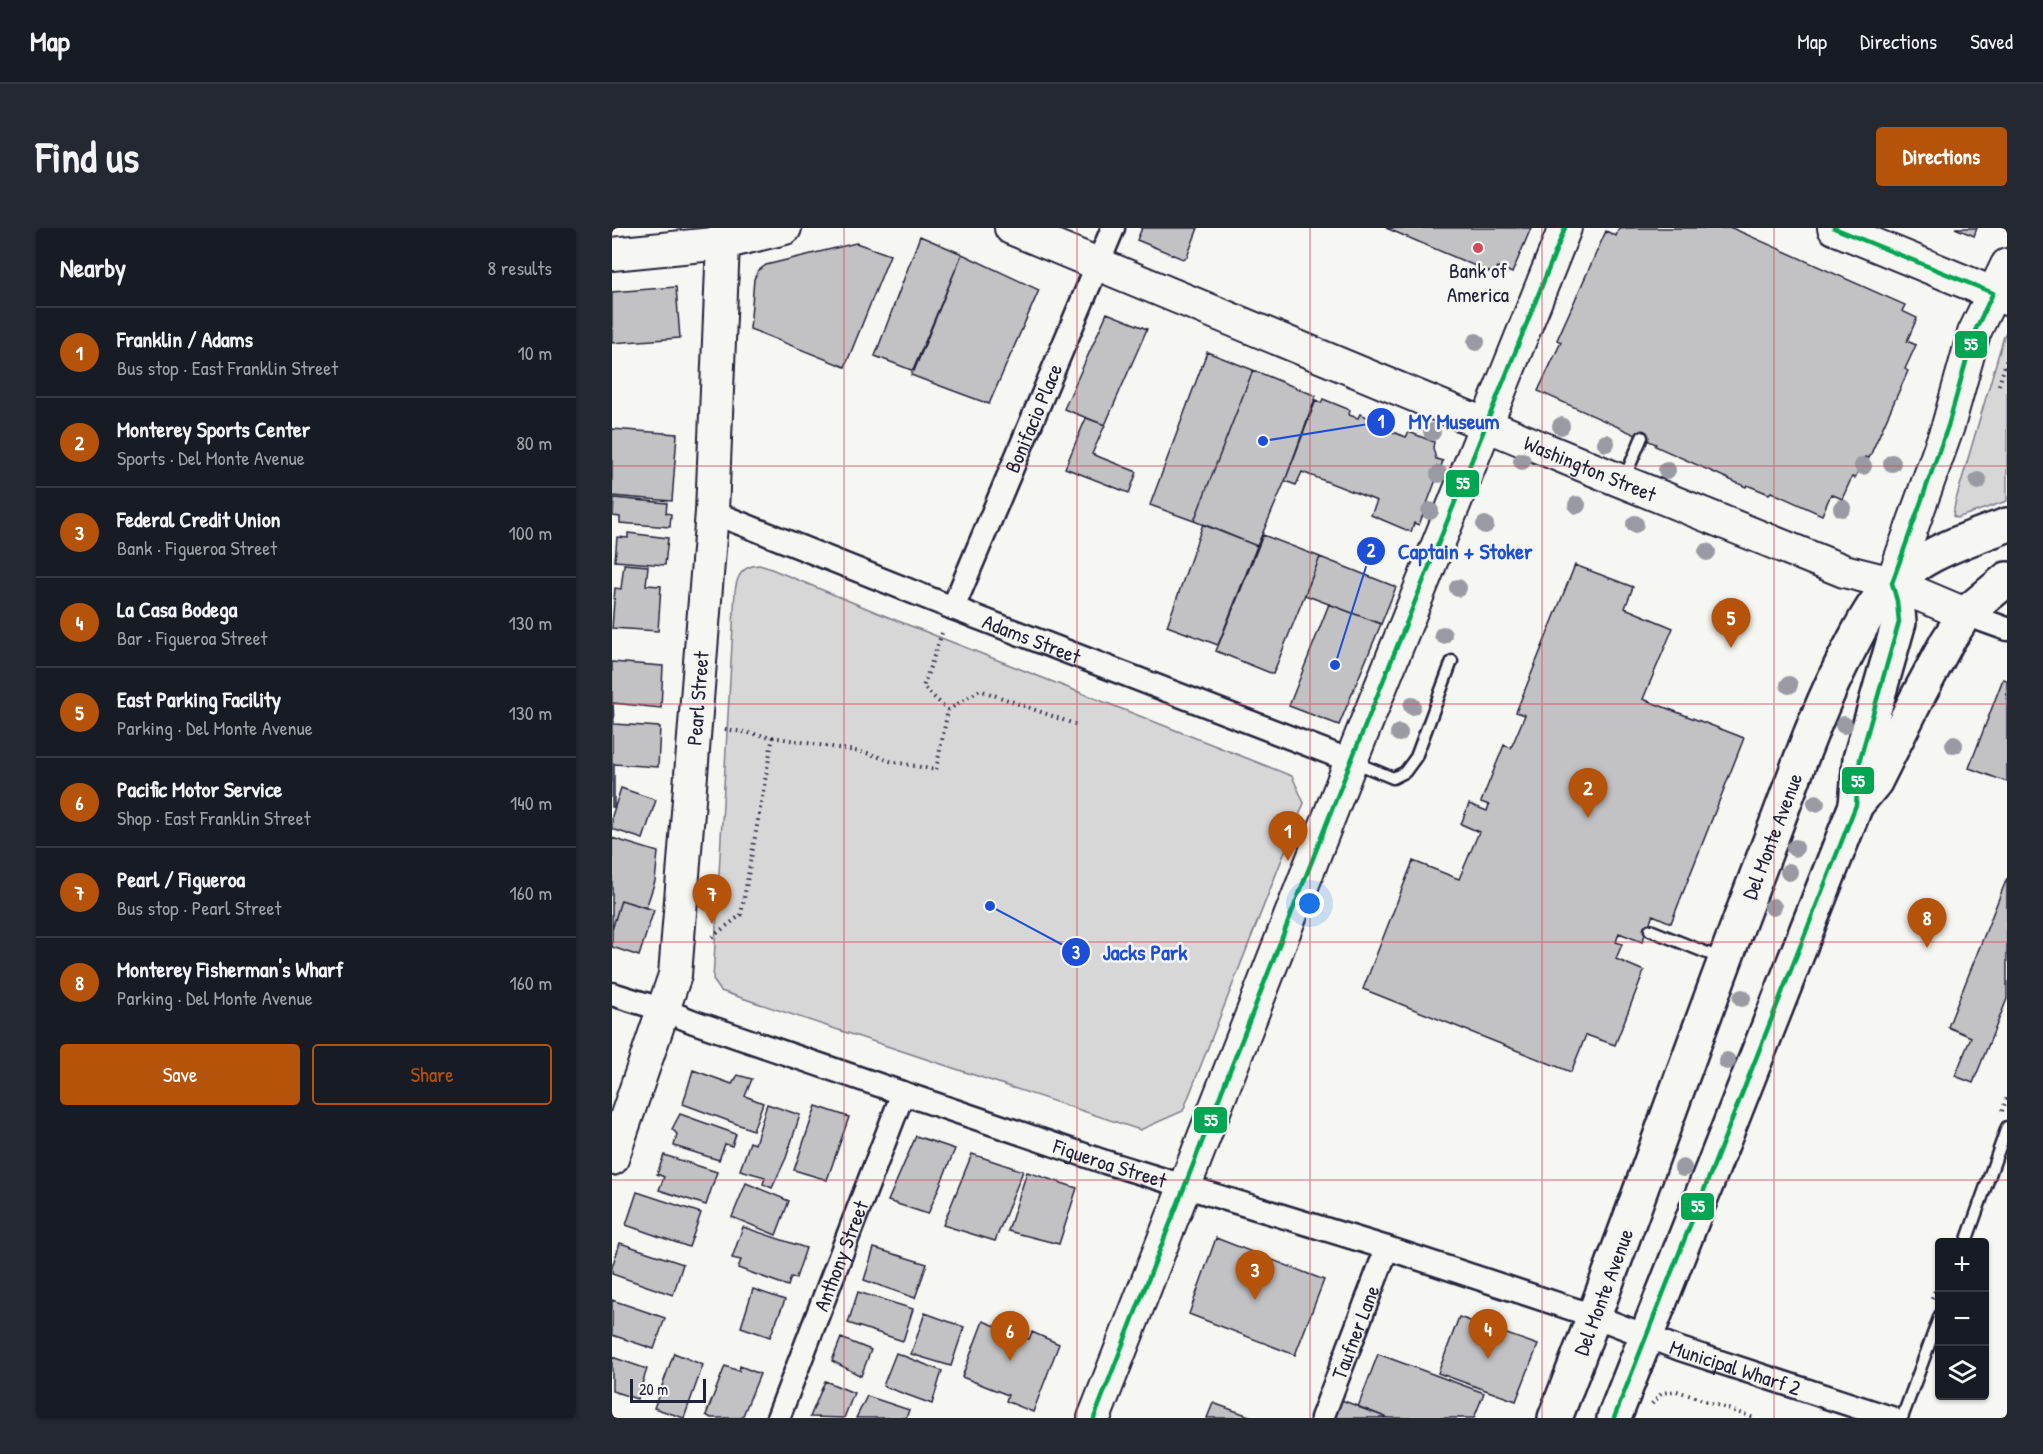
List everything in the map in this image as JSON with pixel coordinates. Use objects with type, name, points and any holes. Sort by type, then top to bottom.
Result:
[{"type":"main road","points":[[1614,1418],[1856,806],[1860,759],[1899,622],[1892,583],[1919,561],[1948,546],[2007,525]]},
{"type":"main road","points":[[1856,806],[1875,782],[1918,696],[1965,614],[2007,579]]},
{"type":"main road","name":"Del Monte Avenue","points":[[1555,1418],[1724,960],[1830,686],[1868,614],[1892,583]]},
{"type":"street","points":[[612,254],[785,228]]},
{"type":"street","name":"Washington Street","points":[[1011,228],[1485,426],[1844,571],[1892,583],[2007,629]]},
{"type":"street","name":"Bonifacio Place","points":[[953,608],[1113,228]]},
{"type":"street","points":[[1094,1418],[1351,761],[1565,228]]},
{"type":"street","points":[[1834,228],[2000,296]]},
{"type":"street","name":"Pearl Street","points":[[612,1159],[675,975],[712,512],[724,236]]},
{"type":"street","name":"Del Monte Avenue","points":[[1892,583],[1948,426],[1974,333],[2000,296],[2007,266]]},
{"type":"street","name":"Adams Street","points":[[712,512],[953,608],[1351,761]]},
{"type":"street","name":"Figueroa Street","points":[[612,994],[1185,1188],[1386,1248],[1594,1316],[1647,1336]]},
{"type":"street","name":"Anthony Street","points":[[778,1418],[903,1093]]},
{"type":"street","name":"Taufner Lane","points":[[1322,1418],[1386,1248]]},
{"type":"street","name":"Municipal Wharf 2","points":[[1647,1336],[1891,1418]]},
{"type":"lane","points":[[1623,482],[1642,437]]},
{"type":"lane","points":[[1351,761],[1393,778],[1406,772],[1416,757],[1452,661]]},
{"type":"lane","points":[[1650,930],[1724,960]]},
{"type":"lane","points":[[1967,1238],[2007,1127]]},
{"type":"lane","points":[[1902,1418],[1935,1329]]},
{"type":"path","points":[[1999,385],[2007,359]]},
{"type":"path","points":[[942,633],[923,687],[948,710]]},
{"type":"path","points":[[725,729],[773,735],[867,753],[890,761],[936,770],[948,710],[980,690],[1077,725]]},
{"type":"path","points":[[712,937],[741,915],[773,735]]},
{"type":"path","points":[[1649,1407],[1662,1394],[1677,1391],[1754,1418]]},
{"type":"shaded area","points":[[2007,331],[2007,501],[1957,518],[1953,516],[1955,503]]},
{"type":"shaded area","points":[[759,565],[1292,776],[1304,803],[1183,1111],[1140,1130],[721,991],[713,980],[735,591],[741,573],[748,567]]},
{"type":"building","points":[[1142,228],[1198,228],[1187,257],[1183,259],[1137,240]]},
{"type":"building","name":"Bank of America","points":[[1386,228],[1531,228],[1512,273],[1498,267],[1494,274]]},
{"type":"building","points":[[1619,228],[1732,228],[1905,305],[1902,311],[1917,318],[1907,341],[1916,345],[1905,369],[1908,371],[1869,458],[1865,457],[1842,499],[1831,494],[1822,515],[1771,492],[1769,494],[1747,485],[1746,487],[1538,391],[1561,342],[1557,340],[1606,231],[1616,236]]},
{"type":"building","points":[[1955,228],[1977,228],[1974,236]]},
{"type":"building","points":[[920,236],[962,254],[914,371],[875,356]]},
{"type":"building","points":[[856,243],[890,255],[845,367],[750,329],[754,279],[758,271],[766,265]]},
{"type":"building","points":[[962,254],[1039,290],[989,404],[911,375]]},
{"type":"building","points":[[676,287],[680,338],[612,343],[612,292]]},
{"type":"building","points":[[1107,313],[1147,329],[1105,425],[1064,409]]},
{"type":"building","points":[[1207,352],[1253,370],[1194,521],[1150,505]]},
{"type":"building","points":[[1253,370],[1316,396],[1285,481],[1257,546],[1194,521]]},
{"type":"building","points":[[1323,399],[1350,410],[1349,415],[1358,418],[1360,414],[1386,425],[1385,429],[1406,437],[1409,432],[1434,442],[1436,459],[1443,461],[1419,525],[1414,523],[1411,532],[1371,515],[1377,501],[1302,472],[1296,485],[1285,481],[1316,400],[1321,403]]},
{"type":"building","points":[[1086,418],[1105,425],[1092,454],[1137,472],[1129,493],[1065,468]]},
{"type":"building","points":[[612,429],[677,434],[672,501],[612,496]]},
{"type":"building","points":[[614,498],[667,503],[666,513],[671,514],[670,527],[620,523],[620,517],[613,516]]},
{"type":"building","points":[[1203,524],[1257,546],[1218,645],[1167,626]]},
{"type":"building","points":[[628,533],[668,538],[665,565],[615,561],[617,537],[628,538]]},
{"type":"building","points":[[1263,535],[1320,557],[1273,674],[1216,651]]},
{"type":"building","points":[[1320,557],[1396,587],[1381,624],[1305,595]]},
{"type":"building","points":[[624,564],[648,566],[646,585],[661,586],[658,631],[612,628],[615,588],[621,589]]},
{"type":"building","points":[[1575,565],[1633,587],[1625,608],[1673,628],[1643,699],[1744,738],[1671,923],[1653,915],[1642,942],[1619,933],[1616,942],[1622,944],[1616,959],[1644,971],[1615,1045],[1586,1035],[1571,1072],[1363,989],[1413,861],[1459,879],[1479,832],[1461,824],[1469,804],[1487,811],[1489,805],[1481,802],[1504,745],[1511,748],[1525,715],[1516,712]]},
{"type":"building","points":[[1329,604],[1381,624],[1339,725],[1289,706]]},
{"type":"building","points":[[612,662],[663,666],[661,708],[613,703],[614,724],[660,727],[658,767],[614,764],[614,807],[612,807]]},
{"type":"building","points":[[2003,679],[2007,680],[2007,782],[1969,768]]},
{"type":"building","points":[[621,788],[656,800],[643,839],[612,829],[612,816]]},
{"type":"building","points":[[612,838],[658,852],[655,881],[646,908],[621,900],[612,930]]},
{"type":"building","points":[[2007,878],[2007,999],[1973,1083],[1955,1076],[1971,1037],[1948,1027]]},
{"type":"building","points":[[621,900],[654,910],[639,956],[612,947],[612,930]]},
{"type":"building","points":[[693,1070],[732,1084],[738,1075],[752,1079],[745,1096],[763,1103],[753,1130],[683,1104]]},
{"type":"building","points":[[767,1104],[800,1115],[786,1158],[772,1188],[763,1184],[765,1177],[740,1170],[750,1142],[755,1144]]},
{"type":"building","points":[[816,1106],[849,1117],[827,1180],[794,1170]]},
{"type":"building","points":[[680,1114],[736,1134],[732,1146],[725,1144],[719,1160],[674,1146],[677,1134],[672,1129]]},
{"type":"building","points":[[916,1136],[955,1149],[928,1214],[888,1201]]},
{"type":"building","points":[[972,1154],[1023,1171],[995,1241],[943,1225]]},
{"type":"building","points":[[664,1155],[717,1172],[706,1205],[659,1190],[664,1177],[657,1174]]},
{"type":"building","points":[[1027,1172],[1077,1188],[1059,1244],[1008,1231]]},
{"type":"building","points":[[746,1183],[789,1201],[776,1235],[732,1217]]},
{"type":"building","points":[[637,1192],[701,1213],[689,1247],[626,1225]]},
{"type":"building","points":[[743,1227],[806,1248],[796,1278],[791,1277],[788,1286],[738,1268],[741,1260],[732,1258]]},
{"type":"building","points":[[1216,1238],[1324,1280],[1295,1355],[1189,1314]]},
{"type":"building","points":[[620,1243],[683,1264],[673,1295],[612,1274]]},
{"type":"building","points":[[874,1248],[927,1264],[915,1298],[864,1280]]},
{"type":"building","points":[[753,1289],[785,1300],[770,1337],[741,1327]]},
{"type":"building","points":[[858,1292],[913,1309],[903,1341],[848,1323]]},
{"type":"building","points":[[612,1300],[665,1318],[654,1349],[612,1335]]},
{"type":"building","points":[[925,1313],[964,1327],[951,1366],[911,1354]]},
{"type":"building","points":[[1459,1317],[1538,1345],[1516,1401],[1438,1373]]},
{"type":"building","points":[[983,1321],[1029,1339],[1032,1332],[1059,1344],[1033,1412],[1006,1401],[1008,1395],[962,1377]]},
{"type":"building","points":[[841,1338],[871,1350],[861,1376],[832,1361]]},
{"type":"building","points":[[674,1353],[703,1365],[684,1418],[654,1408]]},
{"type":"building","points":[[896,1353],[942,1371],[932,1404],[883,1386]]},
{"type":"building","points":[[1378,1354],[1484,1393],[1474,1418],[1388,1418],[1358,1407]]},
{"type":"building","points":[[612,1357],[647,1369],[637,1399],[612,1391]]},
{"type":"building","points":[[725,1366],[739,1371],[740,1366],[760,1374],[742,1418],[711,1418],[706,1415]]},
{"type":"building","points":[[825,1381],[854,1393],[844,1418],[810,1417]]},
{"type":"building","points":[[867,1396],[909,1410],[906,1418],[856,1418]]},
{"type":"building","points":[[1339,1399],[1388,1418],[1332,1418]]},
{"type":"building","points":[[1213,1403],[1255,1418],[1207,1418]]},
{"type":"transit line","name":"55","points":[[1094,1418],[1351,761],[1565,228]]},
{"type":"transit line","name":"55","points":[[1614,1418],[1856,805],[1860,759],[1899,622],[1892,583],[1948,426],[1974,333],[1993,293],[1834,228]]},
{"type":"place","name":"Bank of America","points":[[1478,248]]},
{"type":"place","name":"MY Museum","points":[[1263,441]]},
{"type":"place","name":"East Parking Facility","points":[[1731,648]]},
{"type":"place","name":"Captain + Stoker","points":[[1335,665]]},
{"type":"place","name":"Monterey Sports Center","points":[[1588,818]]},
{"type":"place","name":"Franklin / Adams","points":[[1288,861]]},
{"type":"place","name":"Jacks Park","points":[[990,906]]},
{"type":"place","name":"Pearl / Figueroa","points":[[712,924]]},
{"type":"place","name":"Monterey Fisherman's Wharf","points":[[1927,948]]},
{"type":"place","name":"Federal Credit Union","points":[[1255,1300]]},
{"type":"place","name":"La Casa Bodega","points":[[1488,1359]]},
{"type":"place","name":"Pacific Motor Service","points":[[1010,1361]]}]
